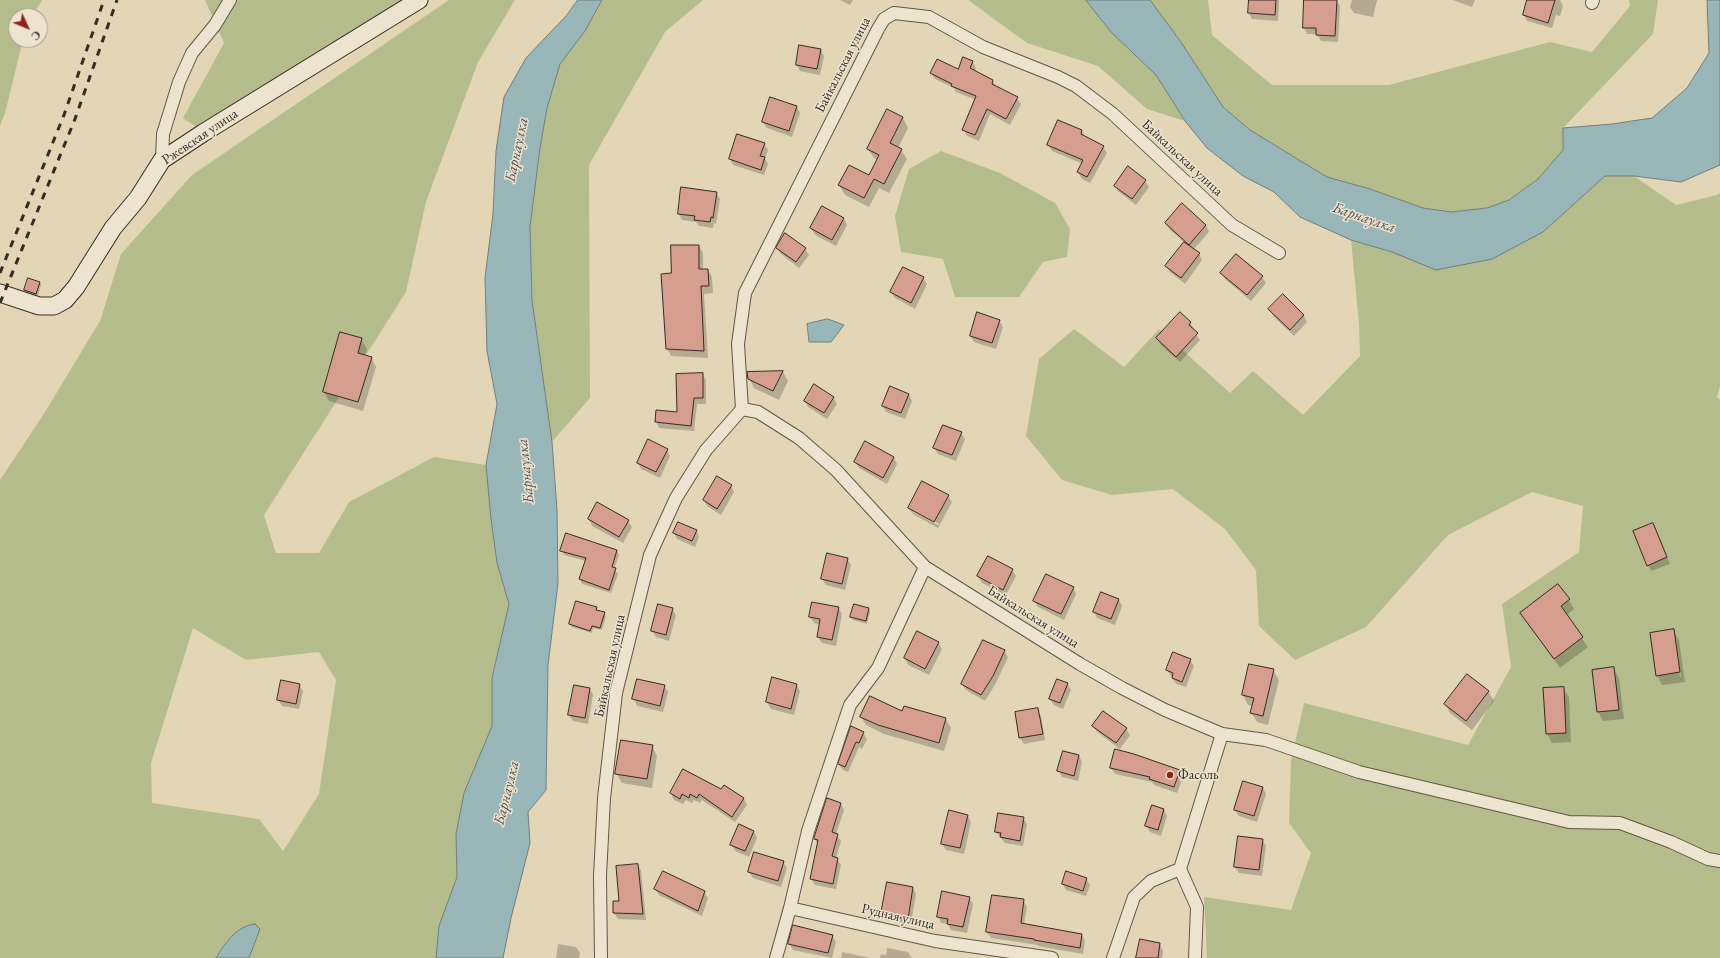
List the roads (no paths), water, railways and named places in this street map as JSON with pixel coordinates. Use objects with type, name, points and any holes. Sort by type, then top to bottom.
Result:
[{"type":"main road","name":"Ржевская улица","points":[[0,293],[39,306],[54,306],[65,300],[76,287],[113,228],[138,198],[162,160],[203,132],[419,0]]},
{"type":"street","points":[[162,160],[163,134],[179,82],[192,53],[215,25],[230,0]]},
{"type":"street","name":"Байкальская улица","points":[[601,958],[600,876],[604,798],[614,708],[650,555],[676,498],[706,450],[742,409],[738,344],[745,293],[884,19],[894,14],[929,16],[983,47],[1058,77],[1076,86],[1113,114],[1232,225],[1278,253]]},
{"type":"street","name":"Байкальская улица","points":[[742,409],[758,412],[799,438],[836,470],[924,567],[1080,664],[1165,710],[1222,734],[1266,740],[1359,772],[1568,822],[1620,823],[1671,842],[1708,859],[1720,861]]},
{"type":"street","points":[[776,958],[790,908],[808,831],[850,706],[878,668],[924,567]]},
{"type":"street","points":[[1195,958],[1197,907],[1180,869],[1222,734]]},
{"type":"street","points":[[1114,958],[1134,897],[1151,881],[1180,869]]},
{"type":"street","name":"Рудная улица","points":[[790,908],[935,941],[1052,958]]},
{"type":"water","name":"Барнаулка","points":[[578,0],[602,0],[585,31],[560,64],[547,108],[540,148],[530,227],[532,300],[552,442],[557,510],[558,583],[548,665],[546,790],[528,812],[530,843],[511,918],[503,958],[436,958],[439,926],[457,877],[456,834],[464,793],[492,726],[492,678],[509,604],[497,563],[486,465],[497,404],[487,351],[485,278],[493,214],[496,151],[504,97],[526,58],[566,16]]},
{"type":"water","name":"Барнаулка","points":[[1086,0],[1150,0],[1181,42],[1223,107],[1250,130],[1327,177],[1370,189],[1423,208],[1451,212],[1487,208],[1509,200],[1538,179],[1563,150],[1563,128],[1612,124],[1652,118],[1687,88],[1709,53],[1707,0],[1720,0],[1720,165],[1681,182],[1634,176],[1605,176],[1543,232],[1492,259],[1436,270],[1392,252],[1351,240],[1300,217],[1274,192],[1243,176],[1207,148],[1185,121],[1156,75],[1112,33]]},
{"type":"water","points":[[828,319],[844,325],[831,342],[809,342],[807,324]]},
{"type":"water","points":[[255,924],[260,929],[249,958],[216,958],[232,936],[242,928]]},
{"type":"railway","points":[[0,273],[64,115],[104,0]]},
{"type":"railway","points":[[0,303],[75,119],[117,0]]},
{"type":"place","name":"Фасоль","points":[[1170,775]]}]
